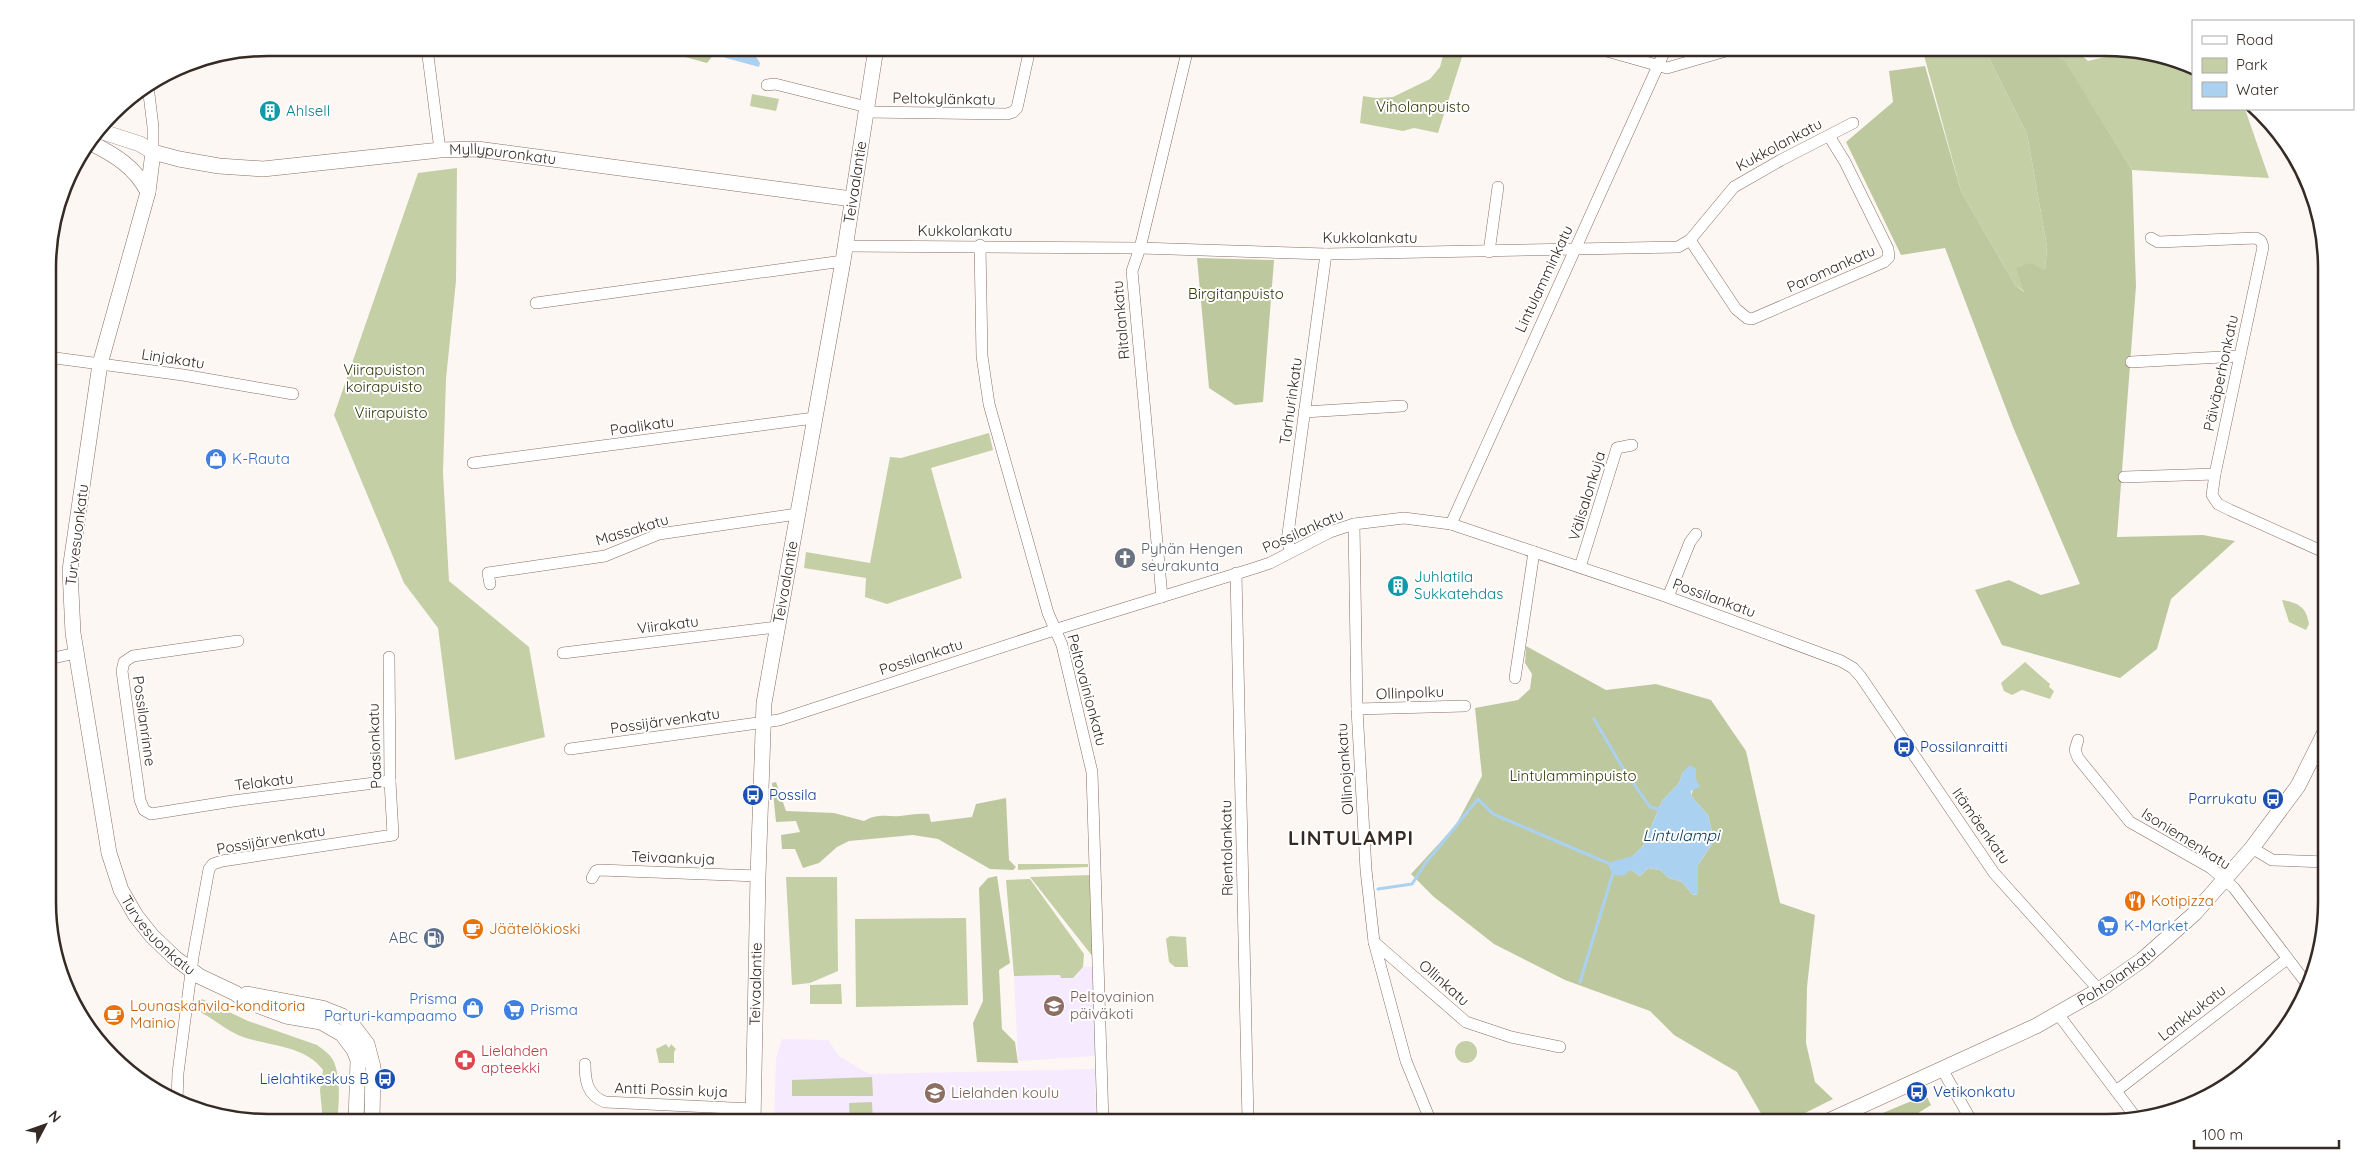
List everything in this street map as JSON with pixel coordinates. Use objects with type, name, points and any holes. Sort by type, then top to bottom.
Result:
[{"type":"main road","name":"Teivaalantie","points":[[753,1114],[764,703],[843,254],[875,56]]},
{"type":"main road","name":"Myllypuronkatu","points":[[105,133],[140,144],[153,152]]},
{"type":"main road","name":"Myllypuronkatu","points":[[99,141],[138,154],[153,152],[219,166],[263,169],[440,150],[494,151],[852,199]]},
{"type":"main road","points":[[95,145],[123,160],[140,178],[148,192]]},
{"type":"main road","name":"Turvesuonkatu","points":[[153,152],[148,192],[100,364],[70,570],[73,633],[108,853],[116,877],[130,905],[152,936],[192,971],[235,993],[246,1001],[271,1012],[321,1022],[342,1034],[354,1050],[358,1060],[356,1114]]},
{"type":"main road","name":"Pohtolankatu","points":[[1844,1114],[1942,1070],[2058,1014],[2099,990],[2142,960],[2173,934],[2252,848],[2298,786],[2318,746]]},
{"type":"main road","name":"Turvesuonkatu","points":[[235,993],[322,1008],[342,1016],[352,1023],[367,1044],[373,1067],[372,1114]]},
{"type":"street","points":[[428,56],[440,150]]},
{"type":"street","name":"Peltokylänkatu","points":[[867,110],[989,114],[1013,112],[1016,108],[1028,56]]},
{"type":"street","name":"Ritalankatu","points":[[1162,596],[1132,271],[1140,248],[1186,56]]},
{"type":"street","points":[[1624,56],[1658,66],[1672,67],[1709,56]]},
{"type":"street","name":"Lintulamminkatu","points":[[1451,524],[1662,56]]},
{"type":"street","points":[[768,85],[776,84],[867,110]]},
{"type":"street","name":"Turvesuonkatu","points":[[149,93],[154,127],[153,152]]},
{"type":"street","name":"Kukkolankatu","points":[[536,303],[843,254],[980,246],[1140,248],[1326,254],[1489,252],[1678,246],[1690,240],[1734,187],[1767,167],[1853,123]]},
{"type":"street","name":"Paromankatu","points":[[1690,240],[1736,309],[1747,318],[1752,319],[1884,262],[1889,257],[1888,250],[1829,136]]},
{"type":"street","points":[[1489,252],[1498,187]]},
{"type":"street","name":"Päiväperhonkatu","points":[[2150,238],[2158,242],[2256,238],[2261,241],[2262,247],[2212,496],[2218,504],[2318,548]]},
{"type":"street","name":"Peltovainionkatu","points":[[980,246],[982,356],[989,404],[1054,630],[1062,645],[1092,772],[1104,1114]]},
{"type":"street","name":"Tarhurinkatu","points":[[1291,551],[1287,541],[1326,254]]},
{"type":"street","points":[[2131,362],[2240,356]]},
{"type":"street","name":"Linjakatu","points":[[56,358],[183,375],[293,394]]},
{"type":"street","points":[[1304,412],[1402,406]]},
{"type":"street","name":"Paalikatu","points":[[473,463],[814,418]]},
{"type":"street","name":"Välisalonkuja","points":[[1580,566],[1617,448],[1632,445]]},
{"type":"street","points":[[2124,477],[2215,474]]},
{"type":"street","name":"Massakatu","points":[[490,584],[488,573],[604,556],[659,534],[797,514]]},
{"type":"street","name":"Possilankatu","points":[[764,722],[778,720],[1054,630],[1270,563],[1330,532],[1354,524],[1404,518],[1451,524],[1580,566],[1841,660],[1853,668]]},
{"type":"street","name":"Ollinojankatu","points":[[1354,524],[1356,709],[1366,870],[1374,942],[1406,1061],[1428,1114]]},
{"type":"street","points":[[1668,597],[1690,542],[1696,534]]},
{"type":"street","points":[[1515,678],[1534,552]]},
{"type":"street","name":"Rientolankatu","points":[[1236,573],[1248,1114]]},
{"type":"street","name":"Viirakatu","points":[[563,653],[777,627]]},
{"type":"street","name":"Possilanrinne","points":[[144,810],[140,800],[122,671],[124,662],[133,656],[238,641]]},
{"type":"street","points":[[56,657],[76,653]]},
{"type":"street","name":"Paasionkatu","points":[[389,657],[390,781],[393,834]]},
{"type":"street","name":"Itämäenkatu","points":[[1853,668],[1862,678],[1994,873],[2099,990]]},
{"type":"street","name":"Ollinpolku","points":[[1356,709],[1465,706]]},
{"type":"street","name":"Possijärvenkatu","points":[[570,749],[764,722]]},
{"type":"street","name":"Isoniemenkatu","points":[[2078,740],[2076,750],[2078,758],[2130,822],[2211,868],[2234,888],[2304,979]]},
{"type":"street","name":"Telakatu","points":[[144,810],[151,814],[233,801],[390,781]]},
{"type":"street","name":"Possijärvenkatu","points":[[177,1094],[178,1073],[192,971],[209,868],[213,864],[222,861],[393,834]]},
{"type":"street","points":[[2252,848],[2272,860],[2318,862]]},
{"type":"street","name":"Teivaankuja","points":[[592,878],[596,871],[599,870],[758,876]]},
{"type":"street","name":"Ollinkatu","points":[[1374,942],[1466,1022],[1511,1036],[1560,1047]]},
{"type":"street","name":"Lankkukatu","points":[[2116,1091],[2287,959]]},
{"type":"street","points":[[2058,1014],[2132,1112]]},
{"type":"street","name":"Antti Possin kuja","points":[[585,1064],[587,1088],[592,1095],[605,1102],[732,1114]]},
{"type":"street","points":[[1942,1070],[1967,1114]]},
{"type":"shaded area","name":"Peltovainion päiväkoti","points":[[1083,967],[1093,967],[1095,1056],[1018,1061],[1014,976],[1060,975],[1073,978]]},
{"type":"shaded area","name":"Lielahden koulu","points":[[782,1039],[828,1040],[839,1056],[869,1074],[1095,1069],[1096,1114],[774,1114],[776,1058]]},
{"type":"green space","points":[[684,56],[713,56],[707,63]]},
{"type":"green space","name":"Viholanpuisto","points":[[1443,56],[1462,56],[1438,133],[1414,128],[1403,131],[1360,123],[1363,96],[1376,98],[1393,97],[1430,79],[1440,67]]},
{"type":"green space","points":[[1924,56],[1988,56],[2027,134],[2047,247],[2045,270],[2025,292],[2015,285],[1961,191]]},
{"type":"green space","points":[[1988,56],[2053,56],[2065,61],[2132,170],[2136,286],[2117,537],[2203,535],[2235,541],[2171,599],[2157,649],[2120,678],[2002,645],[1975,590],[2009,580],[2041,595],[2080,584],[2013,427],[1945,248],[1901,255],[1846,142],[1893,102],[1889,71],[1925,66],[1961,191],[2015,285],[2024,292],[2016,268],[2030,263],[2045,270],[2047,247],[2027,134]]},
{"type":"green space","points":[[2052,56],[2082,56],[2088,61],[2108,56],[2134,58],[2161,63],[2192,74],[2192,110],[2245,110],[2269,178],[2132,170],[2065,62]]},
{"type":"green space","points":[[752,94],[779,99],[776,111],[750,106]]},
{"type":"green space","name":"Viirapuisto","points":[[457,168],[456,281],[446,379],[443,472],[449,581],[529,647],[545,737],[455,760],[438,628],[404,583],[334,415],[418,173]]},
{"type":"green space","name":"Birgitanpuisto","points":[[1197,258],[1274,260],[1263,402],[1235,405],[1209,388]]},
{"type":"green space","points":[[989,433],[993,450],[931,468],[962,578],[887,604],[865,597],[866,578],[804,568],[806,552],[870,563],[890,457],[901,458]]},
{"type":"green space","points":[[2282,600],[2297,604],[2304,610],[2309,624],[2306,630],[2289,622]]},
{"type":"green space","name":"Lintulamminpuisto","points":[[1526,646],[1606,690],[1656,684],[1711,700],[1746,751],[1780,903],[1815,915],[1807,987],[1806,1043],[1815,1082],[1833,1099],[1803,1114],[1761,1114],[1737,1072],[1674,1035],[1650,1011],[1565,980],[1494,944],[1434,897],[1411,874],[1456,825],[1482,776],[1475,708],[1518,700],[1530,689],[1532,674],[1525,663]],"holes":[[[1696,769],[1696,779],[1691,796],[1708,815],[1714,841],[1698,865],[1698,894],[1693,895],[1682,882],[1669,878],[1660,870],[1648,868],[1640,876],[1631,870],[1633,856],[1643,846],[1662,801],[1679,783],[1683,772]]]},
{"type":"green space","points":[[2025,662],[2050,684],[2049,687],[2054,691],[2050,699],[2022,690],[2012,695],[2004,691],[2001,683]]},
{"type":"green space","points":[[776,782],[786,811],[834,813],[864,821],[878,816],[922,814],[929,814],[931,822],[972,817],[976,804],[1006,798],[1009,860],[1016,867],[1013,870],[990,869],[938,839],[913,835],[849,841],[837,847],[819,863],[803,868],[795,849],[782,849],[781,835],[800,832],[796,821],[776,822],[772,783]]},
{"type":"green space","points":[[1018,864],[1088,864],[1088,867],[1018,870]]},
{"type":"green space","points":[[1091,875],[1093,957],[1030,877]]},
{"type":"green space","points":[[997,876],[1010,963],[999,970],[1002,1029],[1015,1042],[1018,1063],[977,1062],[973,1023],[983,1001],[979,888],[988,878]]},
{"type":"green space","points":[[786,877],[837,877],[838,971],[810,983],[792,985]]},
{"type":"green space","points":[[1030,879],[1084,954],[1083,967],[1073,978],[1061,978],[1060,975],[1014,976],[1006,880]]},
{"type":"green space","points":[[966,918],[968,1005],[856,1007],[855,919]]},
{"type":"green space","points":[[1170,936],[1186,937],[1188,967],[1175,967],[1169,962],[1166,939]]},
{"type":"green space","points":[[841,984],[842,1004],[810,1004],[810,985]]},
{"type":"green space","points":[[202,999],[248,1021],[317,1045],[327,1053],[334,1062],[338,1076],[338,1114],[322,1114],[320,1090],[323,1070],[315,1062],[297,1051],[243,1037],[231,1031],[196,1010],[199,1001]]},
{"type":"green space","points":[[1466,1041],[1474,1044],[1477,1052],[1474,1060],[1466,1063],[1458,1060],[1455,1052],[1458,1044]]},
{"type":"green space","points":[[666,1044],[669,1048],[671,1044],[676,1049],[674,1052],[674,1063],[659,1063],[656,1049]]},
{"type":"green space","points":[[872,1077],[873,1096],[792,1096],[792,1080]]},
{"type":"green space","points":[[1926,1095],[1931,1105],[1917,1114],[1880,1114]]},
{"type":"green space","points":[[872,1102],[873,1114],[850,1114],[849,1103]]},
{"type":"water","points":[[722,56],[756,56],[760,63],[759,67]]},
{"type":"water","name":"Lintulampi","points":[[1690,765],[1696,769],[1696,779],[1700,787],[1691,791],[1691,796],[1708,815],[1714,841],[1698,865],[1698,894],[1693,895],[1682,882],[1669,878],[1660,870],[1648,868],[1640,876],[1631,870],[1623,876],[1614,875],[1609,868],[1611,862],[1633,856],[1643,846],[1662,801],[1679,783],[1683,772]]},
{"type":"waterway","points":[[1594,719],[1624,770],[1650,807],[1658,809]]},
{"type":"waterway","points":[[1378,889],[1412,884],[1425,864],[1478,799],[1493,814],[1610,864]]},
{"type":"waterway","points":[[1580,982],[1613,873]]},
{"type":"place","name":"Ahlsell","points":[[270,111]]},
{"type":"place","name":"K-Rauta","points":[[216,459]]},
{"type":"place","name":"Pyhän Hengen seurakunta","points":[[1125,558]]},
{"type":"place","name":"Juhlatila Sukkatehdas","points":[[1398,586]]},
{"type":"place","name":"Possilanraitti","points":[[1904,747]]},
{"type":"place","name":"Possila","points":[[753,795]]},
{"type":"place","name":"Parrukatu","points":[[2273,799]]},
{"type":"place","name":"Kotipizza","points":[[2135,901]]},
{"type":"place","name":"K-Market","points":[[2108,926]]},
{"type":"place","name":"Jäätelökioski","points":[[473,929]]},
{"type":"place","name":"ABC","points":[[434,938]]},
{"type":"place","name":"Peltovainion päiväkoti","points":[[1054,1006]]},
{"type":"place","name":"Prisma Parturi-kampaamo","points":[[473,1008]]},
{"type":"place","name":"Prisma","points":[[514,1010]]},
{"type":"place","name":"Lounaskahvila-konditoria Mainio","points":[[114,1015]]},
{"type":"place","name":"Lielahden apteekki","points":[[465,1060]]},
{"type":"place","name":"Lielahtikeskus B","points":[[385,1079]]},
{"type":"place","name":"Vetikonkatu","points":[[1917,1092]]},
{"type":"place","name":"Lielahden koulu","points":[[935,1093]]},
{"type":"district","name":"LINTULAMPI","points":[[1351,838]]},
{"type":"park label","name":"Viirapuiston koirapuisto","points":[[384,378]]}]
